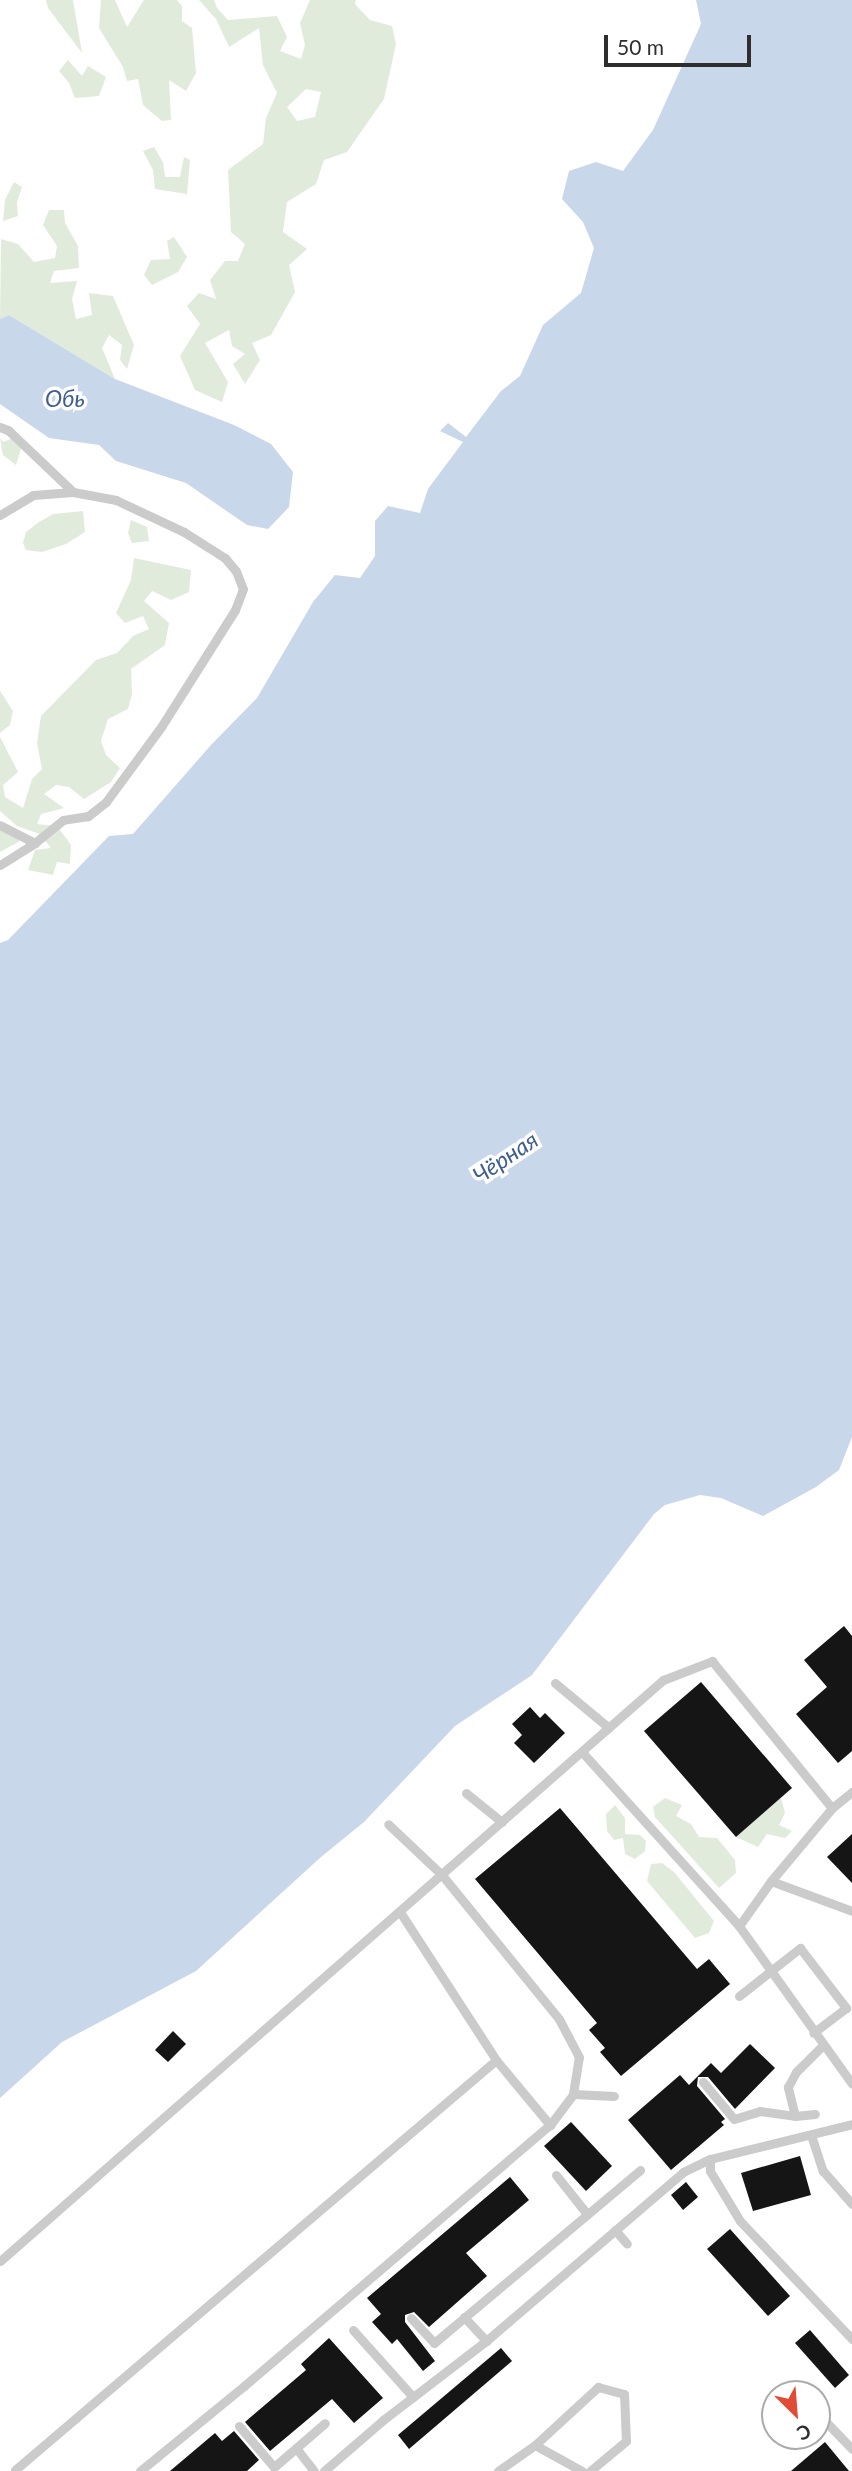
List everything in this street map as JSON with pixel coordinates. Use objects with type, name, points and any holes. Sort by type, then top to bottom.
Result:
[{"type":"lane","points":[[0,427],[8,430],[73,492]]},
{"type":"lane","points":[[0,515],[33,495],[73,492],[117,500],[184,532],[225,558],[241,579],[242,598],[161,727],[106,802],[88,816],[63,820],[35,843],[0,865]]},
{"type":"lane","points":[[0,825],[35,843]]},
{"type":"lane","points":[[0,2261],[663,1680],[712,1661],[832,1808]]},
{"type":"lane","points":[[555,1683],[609,1728]]},
{"type":"lane","points":[[582,1752],[739,1926],[813,2034],[852,2084]]},
{"type":"lane","points":[[739,1926],[771,1881],[832,1808],[852,1792]]},
{"type":"lane","points":[[466,1793],[502,1822]]},
{"type":"lane","points":[[140,2471],[244,2386],[550,2125],[573,2094],[579,2057],[559,2019],[442,1875],[388,1824]]},
{"type":"lane","points":[[771,1881],[852,1911]]},
{"type":"lane","points":[[400,1912],[496,2060],[550,2125]]},
{"type":"lane","points":[[740,1996],[800,1948],[846,2008],[813,2034]]},
{"type":"lane","points":[[794,2116],[788,2087],[796,2072],[822,2046]]},
{"type":"lane","points":[[15,2470],[496,2060]]},
{"type":"lane","points":[[703,2082],[734,2119],[760,2111],[794,2116],[815,2114]]},
{"type":"lane","points":[[573,2094],[614,2096]]},
{"type":"lane","points":[[324,2471],[486,2341],[682,2172],[710,2159],[852,2124]]},
{"type":"lane","points":[[811,2135],[823,2171],[852,2204]]},
{"type":"lane","points":[[710,2159],[710,2171],[740,2221],[852,2339]]},
{"type":"lane","points":[[411,2318],[434,2343],[640,2171]]},
{"type":"lane","points":[[556,2175],[587,2214]]},
{"type":"lane","points":[[615,2230],[627,2244]]},
{"type":"lane","points":[[464,2317],[486,2341]]},
{"type":"lane","points":[[353,2330],[413,2397]]},
{"type":"lane","points":[[498,2471],[535,2445],[598,2387],[624,2394],[625,2441],[590,2471]]},
{"type":"lane","points":[[239,2426],[274,2467],[325,2423]]},
{"type":"lane","points":[[831,2427],[852,2449]]},
{"type":"lane","points":[[535,2445],[582,2471]]},
{"type":"lane","points":[[296,2448],[314,2471]]},
{"type":"green space","points":[[46,0],[73,0],[82,53],[48,8]]},
{"type":"green space","points":[[101,0],[115,0],[127,27],[144,0],[177,0],[182,6],[182,21],[192,28],[196,73],[186,91],[169,80],[171,120],[162,121],[143,105],[138,79],[127,81],[123,67],[99,28]]},
{"type":"green space","points":[[199,0],[214,0],[217,8],[228,20],[277,16],[287,37],[280,51],[301,59],[305,45],[300,23],[310,0],[356,0],[355,4],[370,20],[392,26],[396,44],[384,99],[347,152],[324,160],[316,184],[287,202],[283,232],[307,249],[289,265],[295,292],[271,335],[252,343],[260,360],[245,384],[233,364],[245,354],[232,346],[229,330],[205,343],[228,382],[222,402],[195,390],[180,356],[200,324],[187,306],[199,293],[216,299],[210,280],[225,261],[238,261],[245,244],[231,232],[228,170],[263,144],[266,118],[277,93],[263,65],[259,28],[229,47],[216,19]],"holes":[[[306,89],[321,92],[315,117],[297,121],[287,107]]]},
{"type":"green space","points":[[68,60],[82,76],[88,66],[106,77],[99,96],[75,98],[69,83],[59,71]]},
{"type":"green space","points":[[154,147],[163,162],[165,177],[180,177],[184,157],[190,160],[187,194],[155,189],[153,170],[143,151]]},
{"type":"green space","points":[[14,182],[22,187],[17,202],[18,216],[3,221],[5,200]]},
{"type":"green space","points":[[49,210],[64,210],[65,223],[78,246],[79,268],[54,271],[50,283],[77,281],[72,299],[76,319],[92,315],[89,293],[113,296],[134,345],[127,369],[120,360],[122,345],[109,335],[102,348],[115,379],[9,315],[0,319],[1,239],[18,244],[34,262],[55,258],[57,246],[43,225]]},
{"type":"green space","points":[[174,237],[187,257],[178,272],[152,285],[144,275],[151,260],[170,259],[167,241]]},
{"type":"green space","points":[[0,438],[3,442],[13,438],[21,449],[16,465],[3,455]]},
{"type":"green space","points":[[83,511],[85,532],[66,544],[42,552],[26,550],[23,543],[26,532],[39,522],[53,514]]},
{"type":"green space","points":[[131,520],[147,527],[149,541],[132,543],[128,533]]},
{"type":"green space","points":[[134,558],[191,570],[189,592],[171,600],[152,591],[144,601],[169,623],[165,645],[131,669],[132,694],[128,709],[108,719],[101,741],[106,755],[120,768],[111,782],[84,799],[69,787],[56,785],[44,794],[64,808],[41,814],[37,824],[57,826],[71,845],[70,864],[57,862],[53,875],[28,870],[35,850],[51,848],[40,834],[17,826],[0,811],[0,737],[18,772],[3,785],[5,797],[23,808],[32,779],[42,769],[37,743],[41,716],[96,660],[117,653],[133,636],[149,629],[143,616],[125,623],[116,613],[131,580]]},
{"type":"green space","points":[[0,691],[13,711],[10,725],[0,733]]},
{"type":"green space","points":[[0,825],[20,841],[0,852]]},
{"type":"green space","points":[[665,1798],[682,1805],[676,1816],[691,1824],[699,1837],[717,1838],[735,1860],[736,1873],[719,1888],[655,1817],[653,1807]]},
{"type":"green space","points":[[781,1798],[785,1813],[779,1825],[792,1831],[785,1838],[767,1834],[758,1847],[736,1837]]},
{"type":"green space","points":[[615,1805],[625,1818],[625,1834],[640,1835],[646,1841],[645,1851],[635,1859],[625,1854],[623,1838],[614,1840],[607,1831],[606,1814]]},
{"type":"green space","points":[[662,1863],[674,1872],[714,1921],[709,1933],[695,1938],[647,1881],[651,1864]]},
{"type":"water","name":"Чёрная","points":[[696,0],[852,0],[852,1437],[839,1470],[816,1487],[763,1516],[721,1498],[700,1495],[665,1505],[654,1514],[532,1675],[455,1726],[364,1822],[321,1857],[196,1971],[62,2042],[0,2098],[0,943],[8,940],[109,836],[133,834],[211,745],[257,698],[313,602],[335,575],[360,578],[375,556],[375,521],[388,506],[420,513],[428,489],[463,442],[440,431],[448,423],[466,437],[501,391],[520,376],[543,325],[581,293],[594,248],[583,222],[562,199],[569,171],[596,162],[623,171],[653,130],[701,24]]},
{"type":"water","name":"Обь","points":[[9,315],[115,379],[234,425],[271,444],[293,472],[289,507],[268,529],[247,525],[186,483],[116,461],[99,445],[49,438],[0,404],[0,319]]},
{"type":"building","points":[[844,1626],[852,1636],[852,1751],[838,1763],[796,1714],[827,1687],[804,1660]]},
{"type":"building","points":[[701,1682],[792,1788],[736,1837],[644,1731]]},
{"type":"building","points":[[530,1707],[540,1718],[545,1713],[565,1733],[534,1763],[514,1743],[522,1735],[512,1724]]},
{"type":"building","points":[[560,1808],[697,1969],[709,1959],[730,1984],[621,2076],[600,2052],[605,2048],[589,2030],[597,2023],[475,1879]]},
{"type":"building","points":[[852,1834],[852,1883],[827,1857]]},
{"type":"building","points":[[173,2031],[186,2044],[168,2062],[155,2050]]},
{"type":"building","points":[[750,2044],[775,2068],[735,2109],[708,2077],[698,2077],[697,2086],[725,2119],[721,2122],[724,2125],[671,2170],[628,2120],[680,2075],[689,2085],[711,2063],[721,2073]]},
{"type":"building","points":[[571,2122],[612,2166],[586,2191],[544,2146]]},
{"type":"building","points":[[800,2156],[811,2195],[753,2211],[741,2173]]},
{"type":"building","points":[[510,2177],[529,2200],[466,2253],[487,2276],[429,2327],[414,2312],[405,2315],[405,2322],[435,2361],[423,2371],[397,2339],[392,2344],[372,2322],[381,2314],[367,2298]]},
{"type":"building","points":[[686,2182],[698,2197],[683,2210],[671,2195]]},
{"type":"building","points":[[730,2229],[790,2296],[768,2316],[707,2249]]},
{"type":"building","points":[[810,2330],[849,2375],[835,2388],[831,2380],[828,2380],[795,2343]]},
{"type":"building","points":[[329,2338],[383,2398],[354,2423],[332,2399],[270,2451],[245,2422],[306,2370],[301,2364]]},
{"type":"building","points":[[501,2348],[512,2361],[409,2449],[398,2435]]},
{"type":"building","points":[[234,2431],[259,2460],[247,2471],[170,2471],[215,2433],[222,2441]]},
{"type":"building","points":[[831,2449],[849,2471],[791,2471],[816,2450]]}]
